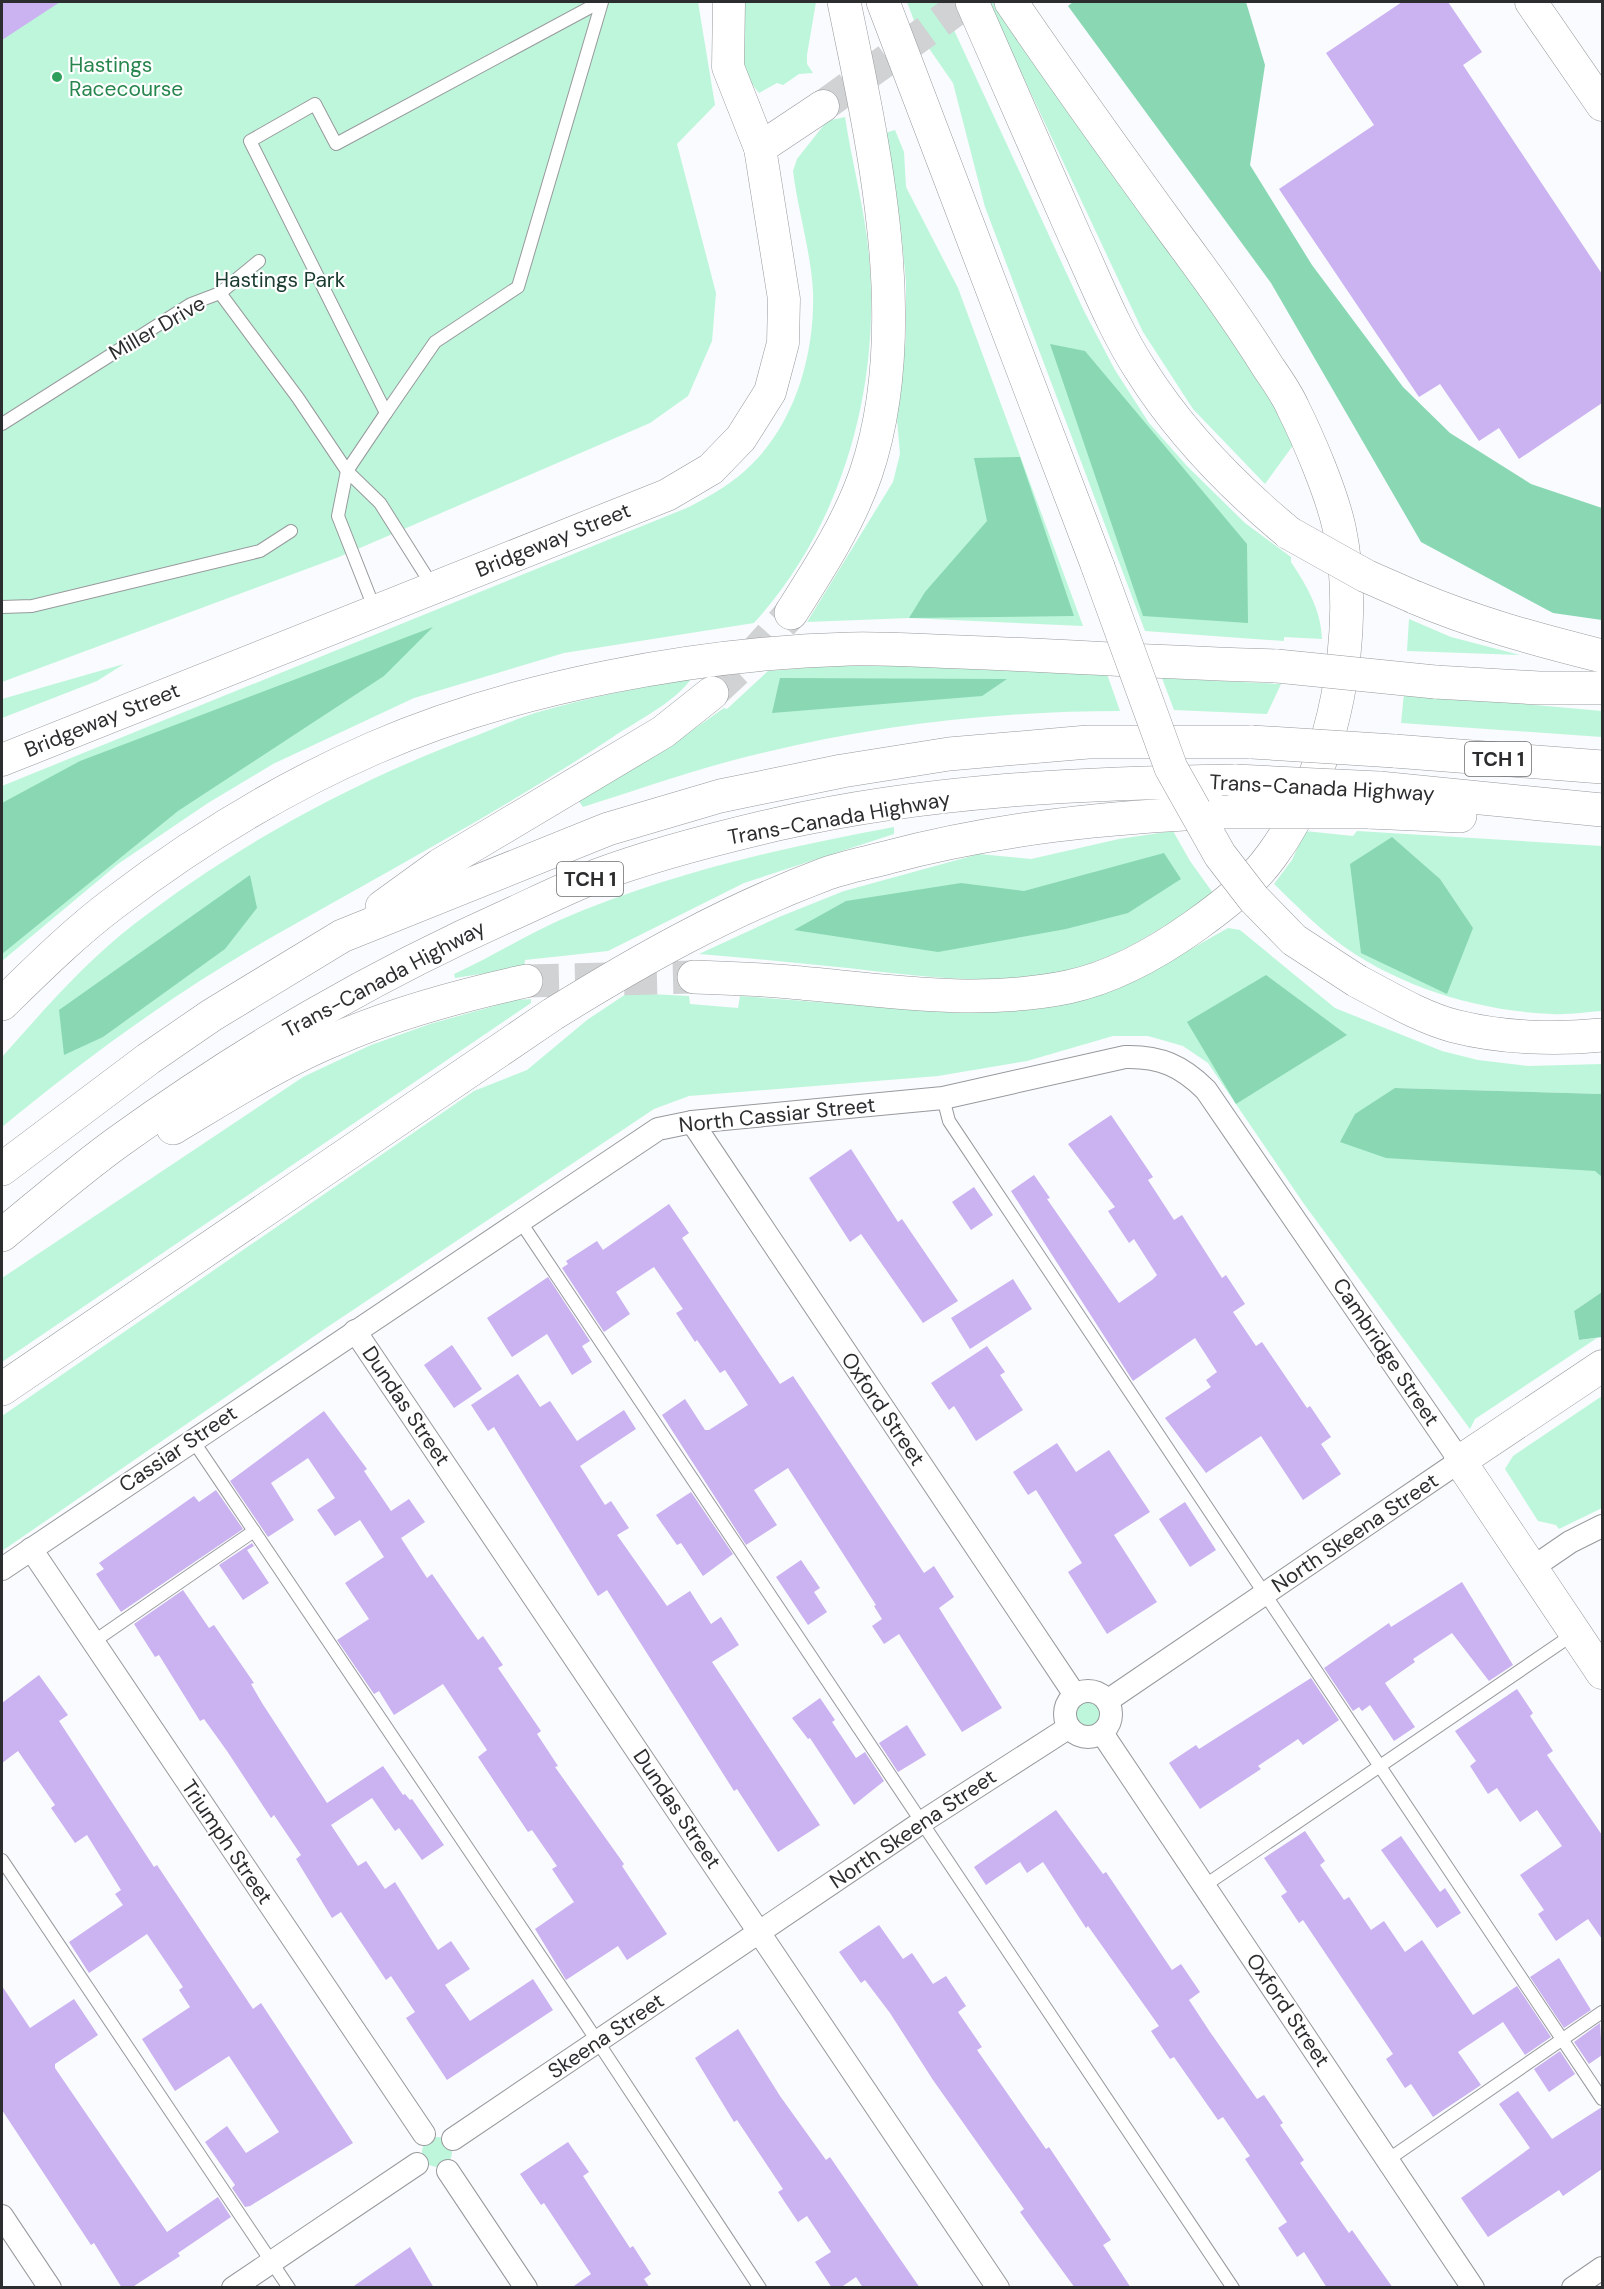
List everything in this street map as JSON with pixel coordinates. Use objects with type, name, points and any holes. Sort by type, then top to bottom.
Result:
[{"type":"highway","points":[[791,613],[821,566],[866,474],[880,419],[889,322],[885,233],[844,2]]},
{"type":"highway","points":[[883,2],[1098,567],[1171,768],[1220,855],[1254,900],[1294,940],[1357,981],[1414,1010],[1454,1026],[1499,1034],[1545,1037],[1602,1035]]},
{"type":"highway","points":[[972,2],[1106,306],[1139,368],[1173,417],[1207,458],[1249,500],[1289,533],[1366,576],[1448,611],[1535,639],[1602,656]]},
{"type":"highway","points":[[694,977],[786,981],[972,997],[1029,994],[1072,986],[1117,972],[1166,947],[1235,895],[1270,858],[1289,831],[1316,776],[1334,718],[1345,649],[1347,599],[1339,527],[1317,466],[1293,406],[1237,317],[1107,141],[1011,2]]},
{"type":"highway","points":[[2,1004],[56,952],[114,903],[198,844],[277,796],[375,747],[467,714],[614,676],[779,652],[854,649],[1277,666],[1435,682],[1539,688],[1602,688]]},
{"type":"highway","points":[[342,936],[440,865],[663,732],[712,693]]},
{"type":"highway","name":"Trans-Canada Highway","points":[[2,1169],[175,1040],[342,936],[608,829],[720,796],[842,771],[949,754],[1088,742],[1252,742],[1602,767]]},
{"type":"highway","name":"Trans-Canada Highway","points":[[2,1235],[115,1144],[274,1037],[362,986],[476,930],[597,876],[705,843],[780,824],[901,802],[1104,783],[1236,781],[1373,800],[1594,810]]},
{"type":"highway","points":[[2,1389],[553,1014],[626,968],[737,910],[826,874],[919,849],[1042,825],[1146,815],[1222,812],[1373,800]]},
{"type":"highway","points":[[27,1214],[250,1083],[337,1038],[468,993],[526,981]]},
{"type":"street","name":"Bridgeway Street","points":[[2,760],[667,495],[711,469],[741,438],[770,392],[783,343],[784,299],[760,148],[728,67],[729,2]]},
{"type":"street","points":[[1531,2],[1602,105]]},
{"type":"street","points":[[760,148],[823,106]]},
{"type":"street","name":"North Cassiar Street","points":[[355,1331],[658,1129],[692,1122],[943,1098],[1125,1058],[1147,1057]]},
{"type":"street","name":"Cambridge Street","points":[[1147,1057],[1174,1064],[1206,1090],[1602,1673]]},
{"type":"street","name":"Oxford Street","points":[[692,1122],[1075,1695]]},
{"type":"street","name":"Cassiar Street","points":[[2,1569],[355,1331]]},
{"type":"street","name":"Dundas Street","points":[[355,1331],[998,2288]]},
{"type":"street","name":"North Skeena Street","points":[[1107,1701],[1602,1366]]},
{"type":"street","points":[[1532,1568],[1570,1542],[1602,1526]]},
{"type":"street","name":"Triumph Street","points":[[31,1549],[424,2134]]},
{"type":"street","points":[[1091,1691],[1107,1701],[1111,1719],[1102,1733],[1084,1738],[1068,1728],[1064,1711],[1067,1702],[1075,1695],[1091,1691]]},
{"type":"street","name":"North Skeena Street","points":[[760,1932],[922,1822],[1068,1728]]},
{"type":"street","name":"Oxford Street","points":[[1102,1733],[1389,2159],[1473,2288]]},
{"type":"street","name":"Skeena Street","points":[[453,2139],[760,1932]]},
{"type":"street","points":[[442,2132],[453,2139],[458,2152],[457,2159],[448,2171],[434,2175],[421,2169],[414,2157],[415,2144],[424,2134],[442,2132]]},
{"type":"street","points":[[232,2288],[417,2163]]},
{"type":"street","points":[[448,2171],[526,2288]]},
{"type":"street","points":[[2,2216],[50,2288]]},
{"type":"street","points":[[1573,2288],[1602,2268]]},
{"type":"lane","points":[[386,413],[250,141],[315,104],[336,144],[601,2]]},
{"type":"lane","points":[[376,612],[338,516],[347,471],[435,342],[518,286],[601,2]]},
{"type":"lane","points":[[220,293],[259,261]]},
{"type":"lane","name":"Miller Drive","points":[[2,424],[192,304],[220,293],[298,398],[347,471],[380,503],[434,588]]},
{"type":"lane","points":[[2,607],[32,606],[260,551],[291,531]]},
{"type":"lane","points":[[943,1098],[949,1121],[1602,2099]]},
{"type":"lane","points":[[520,1221],[1233,2288]]},
{"type":"lane","points":[[192,1439],[597,2041],[759,2288]]},
{"type":"lane","points":[[93,1642],[254,1531]]},
{"type":"lane","points":[[1204,1886],[1575,1633]]},
{"type":"lane","points":[[2,1860],[289,2288]]},
{"type":"lane","points":[[1389,2159],[1602,2012]]},
{"type":"green space","name":"Hastings Park","points":[[2,2],[698,2],[715,105],[677,144],[716,293],[712,341],[688,396],[650,423],[339,557],[2,682]]},
{"type":"green space","points":[[743,2],[816,2],[807,55],[807,64],[813,73],[799,74],[783,85],[777,83],[759,93],[741,70]]},
{"type":"green space","points":[[907,2],[941,2],[1084,311],[1115,370],[1149,423],[1187,466],[1245,523],[1291,557],[1291,562],[1308,589],[1316,608],[1322,639],[1284,637],[1284,641],[1145,631],[985,207],[953,83],[919,34]]},
{"type":"green space","points":[[988,2],[996,2],[1259,376],[1294,444],[1265,484],[1193,409],[1143,332]]},
{"type":"green space","points":[[1073,2],[1246,2],[1265,65],[1250,165],[1312,265],[1403,387],[1450,433],[1531,484],[1602,508],[1602,620],[1553,613],[1421,542],[1271,283],[1068,6]]},
{"type":"green space","points":[[845,117],[865,221],[869,256],[871,305],[869,355],[861,404],[849,452],[833,498],[811,543],[785,584],[754,623],[564,653],[414,698],[273,764],[208,803],[118,864],[2,961],[2,786],[689,507],[730,483],[752,464],[767,447],[791,407],[800,384],[810,338],[813,315],[812,277],[793,171],[797,159],[827,121]]},
{"type":"green space","points":[[895,130],[904,152],[906,187],[958,288],[1083,626],[909,618],[807,622],[893,482],[900,454],[897,420],[906,337],[906,282],[901,230],[885,133]]},
{"type":"green space","points":[[1050,344],[1085,351],[1247,544],[1248,623],[1143,616]]},
{"type":"green space","points":[[1020,457],[1074,616],[909,618],[925,592],[987,521],[974,458]]},
{"type":"green space","points":[[1409,619],[1451,637],[1520,655],[1407,651]]},
{"type":"green space","points":[[433,627],[384,676],[178,811],[2,954],[2,803],[80,761]]},
{"type":"green space","points":[[124,664],[97,681],[2,718],[2,699]]},
{"type":"green space","points":[[830,666],[939,666],[1107,674],[1120,711],[970,718],[870,731],[820,740],[723,763],[583,807],[578,800],[654,757],[724,708],[727,709],[768,671]]},
{"type":"green space","points":[[692,678],[676,695],[655,710],[529,790],[201,980],[99,1051],[2,1127],[2,1057],[64,988],[98,955],[133,925],[213,868],[298,817],[387,772],[432,753],[542,711],[579,701]]},
{"type":"green space","points":[[780,678],[1007,679],[982,696],[772,713]]},
{"type":"green space","points":[[1162,678],[1281,684],[1267,714],[1174,710]]},
{"type":"green space","points":[[1404,693],[1602,711],[1602,737],[1401,723]]},
{"type":"green space","points":[[894,827],[894,834],[744,883],[608,951],[525,960],[524,967],[455,978],[454,974],[547,926],[641,889],[724,864]]},
{"type":"green space","points":[[1173,831],[1190,861],[1213,893],[1139,941],[1078,968],[1030,977],[978,979],[926,977],[699,954],[779,917],[844,891],[979,854],[1031,859],[1119,839]]},
{"type":"green space","points":[[1305,831],[1353,836],[1357,831],[1602,846],[1602,1011],[1552,1014],[1495,1008],[1410,983],[1358,956],[1319,927],[1274,884],[1292,860]]},
{"type":"green space","points":[[1392,837],[1440,879],[1473,928],[1447,994],[1361,953],[1350,864]]},
{"type":"green space","points":[[1164,853],[1181,879],[1128,913],[1066,929],[938,952],[794,930],[846,901],[961,883],[1024,891]]},
{"type":"green space","points":[[250,875],[257,908],[225,949],[103,1037],[64,1055],[59,1010]]},
{"type":"green space","points":[[1228,928],[1240,930],[1335,1008],[1442,1051],[1478,1060],[1528,1066],[1602,1064],[1602,1094],[1395,1088],[1596,1171],[1602,1177],[1602,1292],[1574,1311],[1579,1340],[1597,1338],[1475,1419],[1470,1429],[1304,1204],[1208,1063],[1183,1046],[1148,1036],[1113,1036],[1027,1061],[938,1076],[689,1096],[654,1109],[326,1328],[2,1551],[2,1416],[474,1091],[527,1070],[587,1020],[650,978],[650,994],[689,996],[690,1004],[738,1008],[740,996],[959,1013],[1011,1011],[1145,975]]},
{"type":"green space","points":[[1266,975],[1347,1035],[1236,1104],[1187,1022]]},
{"type":"green space","points":[[531,999],[531,1003],[2,1362],[2,1278],[303,1077],[371,1045],[430,1024],[515,1000]]},
{"type":"green space","points":[[1395,1088],[1602,1094],[1602,1177],[1595,1171],[1386,1158],[1340,1142],[1355,1114]]},
{"type":"green space","points":[[1602,1292],[1602,1337],[1579,1340],[1574,1311]]},
{"type":"green space","points":[[1602,1396],[1602,1508],[1559,1529],[1556,1525],[1538,1521],[1505,1469],[1513,1456]]},
{"type":"green space","points":[[1088,1698],[1100,1703],[1105,1715],[1100,1727],[1088,1732],[1076,1727],[1071,1715],[1076,1703]]},
{"type":"green space","points":[[437,2137],[443,2138],[451,2146],[451,2158],[443,2166],[437,2167],[431,2166],[423,2158],[422,2152],[423,2146],[431,2138]]},
{"type":"building","points":[[2,2],[60,2],[2,40]]},
{"type":"building","points":[[1402,2],[1448,2],[1482,52],[1463,65],[1602,274],[1602,403],[1519,459],[1499,428],[1479,441],[1440,384],[1419,397],[1279,189],[1374,125],[1326,53]]},
{"type":"building","points":[[1111,1115],[1153,1177],[1148,1180],[1174,1220],[1182,1215],[1222,1278],[1226,1275],[1245,1304],[1233,1312],[1256,1346],[1262,1342],[1307,1408],[1310,1406],[1331,1437],[1321,1444],[1341,1474],[1303,1500],[1261,1436],[1206,1473],[1165,1418],[1211,1387],[1206,1380],[1217,1372],[1195,1338],[1133,1381],[1011,1191],[1034,1175],[1050,1198],[1047,1199],[1119,1303],[1152,1280],[1157,1275],[1134,1239],[1129,1243],[1108,1211],[1115,1207],[1068,1144]]},
{"type":"building","points":[[851,1149],[898,1222],[902,1219],[958,1301],[923,1323],[861,1234],[850,1242],[809,1178]]},
{"type":"building","points":[[974,1187],[993,1215],[971,1230],[952,1202]]},
{"type":"building","points":[[669,1204],[689,1233],[682,1238],[780,1384],[793,1376],[924,1573],[934,1566],[954,1597],[939,1608],[1002,1708],[962,1732],[899,1634],[884,1644],[872,1626],[882,1619],[874,1606],[876,1605],[788,1468],[754,1490],[777,1525],[746,1545],[662,1415],[685,1399],[705,1430],[709,1430],[748,1405],[725,1370],[720,1373],[697,1340],[695,1342],[676,1313],[683,1309],[654,1267],[616,1292],[630,1314],[604,1332],[562,1268],[568,1264],[566,1261],[597,1241],[603,1250]]},
{"type":"building","points":[[548,1277],[590,1341],[582,1346],[592,1362],[572,1375],[547,1334],[512,1357],[487,1318]]},
{"type":"building","points":[[1013,1279],[1032,1309],[970,1349],[951,1318]]},
{"type":"building","points":[[452,1345],[482,1389],[454,1408],[424,1365]]},
{"type":"building","points":[[987,1346],[1005,1372],[1000,1375],[1023,1410],[976,1441],[954,1406],[949,1410],[931,1383]]},
{"type":"building","points":[[518,1374],[540,1407],[550,1401],[577,1441],[624,1410],[636,1429],[580,1466],[605,1505],[611,1501],[629,1528],[617,1535],[667,1606],[690,1591],[711,1624],[721,1617],[739,1645],[712,1662],[820,1825],[778,1852],[737,1789],[734,1791],[607,1590],[598,1596],[494,1427],[488,1431],[471,1405]]},
{"type":"building","points":[[324,1411],[367,1469],[364,1471],[391,1511],[409,1499],[425,1522],[401,1538],[427,1578],[432,1574],[478,1640],[483,1636],[503,1665],[498,1668],[541,1731],[537,1734],[558,1766],[555,1767],[624,1864],[622,1866],[667,1934],[627,1960],[618,1946],[566,1980],[535,1929],[574,1902],[552,1869],[557,1866],[532,1830],[528,1832],[478,1757],[487,1750],[443,1684],[394,1715],[379,1691],[374,1694],[337,1640],[369,1619],[345,1583],[384,1557],[360,1520],[335,1536],[317,1510],[335,1498],[308,1458],[271,1483],[294,1520],[268,1537],[230,1481]]},
{"type":"building","points":[[1057,1443],[1076,1472],[1109,1450],[1150,1512],[1114,1535],[1157,1602],[1107,1634],[1068,1572],[1082,1563],[1036,1490],[1028,1495],[1013,1472]]},
{"type":"building","points":[[216,1490],[243,1529],[121,1612],[96,1574],[104,1569],[99,1563],[194,1496],[199,1502]]},
{"type":"building","points":[[691,1492],[733,1554],[703,1576],[681,1543],[677,1545],[656,1515]]},
{"type":"building","points":[[1185,1502],[1216,1550],[1190,1567],[1159,1519]]},
{"type":"building","points":[[252,1543],[254,1546],[247,1550],[269,1583],[243,1600],[219,1565]]},
{"type":"building","points":[[801,1560],[820,1588],[814,1592],[827,1612],[808,1625],[776,1577]]},
{"type":"building","points":[[1462,1582],[1513,1665],[1489,1681],[1452,1633],[1413,1659],[1415,1662],[1385,1683],[1415,1727],[1394,1741],[1370,1705],[1362,1711],[1359,1707],[1353,1711],[1324,1668],[1389,1623],[1391,1627]]},
{"type":"building","points":[[183,1590],[209,1628],[214,1625],[254,1683],[251,1684],[262,1703],[327,1803],[383,1766],[403,1795],[412,1799],[444,1845],[422,1860],[399,1828],[395,1831],[372,1798],[331,1825],[358,1866],[366,1861],[385,1889],[395,1882],[438,1950],[451,1941],[470,1969],[445,1985],[470,2021],[533,1979],[553,2010],[447,2080],[406,2018],[415,2012],[391,1976],[386,1980],[341,1912],[332,1918],[296,1859],[301,1855],[274,1815],[271,1818],[204,1719],[200,1721],[159,1655],[155,1657],[134,1624]]},
{"type":"building","points":[[39,1675],[68,1715],[59,1721],[154,1867],[157,1865],[253,2009],[261,2003],[353,2143],[250,2206],[245,2207],[232,2188],[235,2185],[205,2142],[227,2126],[246,2153],[279,2132],[229,2056],[175,2091],[142,2039],[190,2007],[179,1990],[183,1987],[147,1934],[89,1973],[69,1942],[123,1905],[115,1894],[121,1890],[87,1835],[75,1843],[51,1808],[55,1805],[18,1751],[2,1763],[2,1703]]},
{"type":"building","points":[[1311,1678],[1339,1720],[1303,1745],[1298,1739],[1258,1766],[1261,1769],[1200,1809],[1169,1763],[1196,1745],[1199,1749]]},
{"type":"building","points":[[1517,1689],[1533,1713],[1530,1716],[1553,1751],[1547,1755],[1602,1835],[1602,1939],[1588,1919],[1556,1941],[1538,1914],[1544,1910],[1520,1875],[1562,1846],[1537,1810],[1520,1822],[1497,1788],[1488,1794],[1470,1766],[1476,1761],[1455,1731]]},
{"type":"building","points":[[820,1698],[835,1720],[832,1722],[856,1758],[865,1752],[884,1781],[854,1805],[810,1738],[808,1739],[792,1718]]},
{"type":"building","points":[[907,1725],[926,1755],[898,1772],[879,1743]]},
{"type":"building","points":[[1056,1810],[1103,1874],[1106,1872],[1172,1970],[1181,1964],[1200,1992],[1189,2000],[1257,2099],[1264,2095],[1283,2123],[1280,2125],[1304,2160],[1300,2163],[1349,2233],[1352,2230],[1393,2288],[1327,2288],[1304,2252],[1297,2257],[1278,2228],[1287,2222],[1245,2159],[1250,2156],[1223,2117],[1218,2120],[1174,2057],[1170,2059],[1151,2031],[1159,2026],[1088,1926],[1086,1928],[1043,1862],[1027,1873],[1020,1862],[986,1885],[974,1867]]},
{"type":"building","points":[[1305,1831],[1325,1861],[1320,1865],[1344,1900],[1349,1897],[1371,1930],[1384,1921],[1405,1952],[1422,1940],[1473,2015],[1517,1986],[1551,2037],[1525,2055],[1503,2022],[1458,2052],[1481,2085],[1433,2117],[1411,2084],[1405,2088],[1386,2059],[1393,2054],[1303,1920],[1299,1923],[1281,1896],[1287,1892],[1264,1858]]},
{"type":"building","points":[[1401,1836],[1440,1892],[1445,1888],[1461,1913],[1437,1928],[1381,1850]]},
{"type":"building","points":[[879,1925],[903,1959],[912,1953],[933,1984],[946,1976],[966,2006],[958,2012],[982,2047],[977,2050],[1046,2149],[1049,2147],[1111,2240],[1103,2245],[1131,2288],[1075,2288],[1020,2212],[1024,2209],[933,2080],[890,2013],[865,1980],[861,1983],[839,1952]]},
{"type":"building","points":[[1559,1958],[1591,2010],[1564,2028],[1530,1977]]},
{"type":"building","points":[[2,1986],[30,2028],[74,1999],[98,2035],[55,2064],[55,2068],[167,2232],[218,2197],[231,2217],[178,2253],[180,2256],[131,2288],[122,2288],[94,2243],[91,2245],[2,2110]]},
{"type":"building","points":[[1600,2023],[1602,2055],[1589,2064],[1574,2042]]},
{"type":"building","points":[[738,2029],[780,2096],[826,2160],[830,2157],[920,2288],[863,2288],[856,2277],[840,2288],[832,2288],[815,2262],[831,2252],[807,2216],[798,2222],[778,2192],[783,2189],[737,2120],[734,2122],[695,2058]]},
{"type":"building","points":[[1560,2051],[1575,2074],[1549,2092],[1534,2069]]},
{"type":"building","points":[[1518,2091],[1552,2139],[1602,2107],[1602,2169],[1563,2196],[1559,2190],[1488,2237],[1461,2198],[1530,2148],[1499,2104]]},
{"type":"building","points":[[568,2142],[589,2172],[583,2176],[630,2248],[633,2246],[651,2274],[644,2279],[650,2288],[571,2288],[591,2274],[544,2203],[541,2205],[520,2174]]},
{"type":"building","points":[[410,2247],[434,2288],[351,2288]]},
{"type":"tunnel","points":[[823,106],[967,2]]},
{"type":"tunnel","points":[[712,693],[755,653],[791,613]]},
{"type":"tunnel","points":[[526,981],[694,977]]},
{"type":"place","name":"Hastings Racecourse","points":[[57,77]]}]
